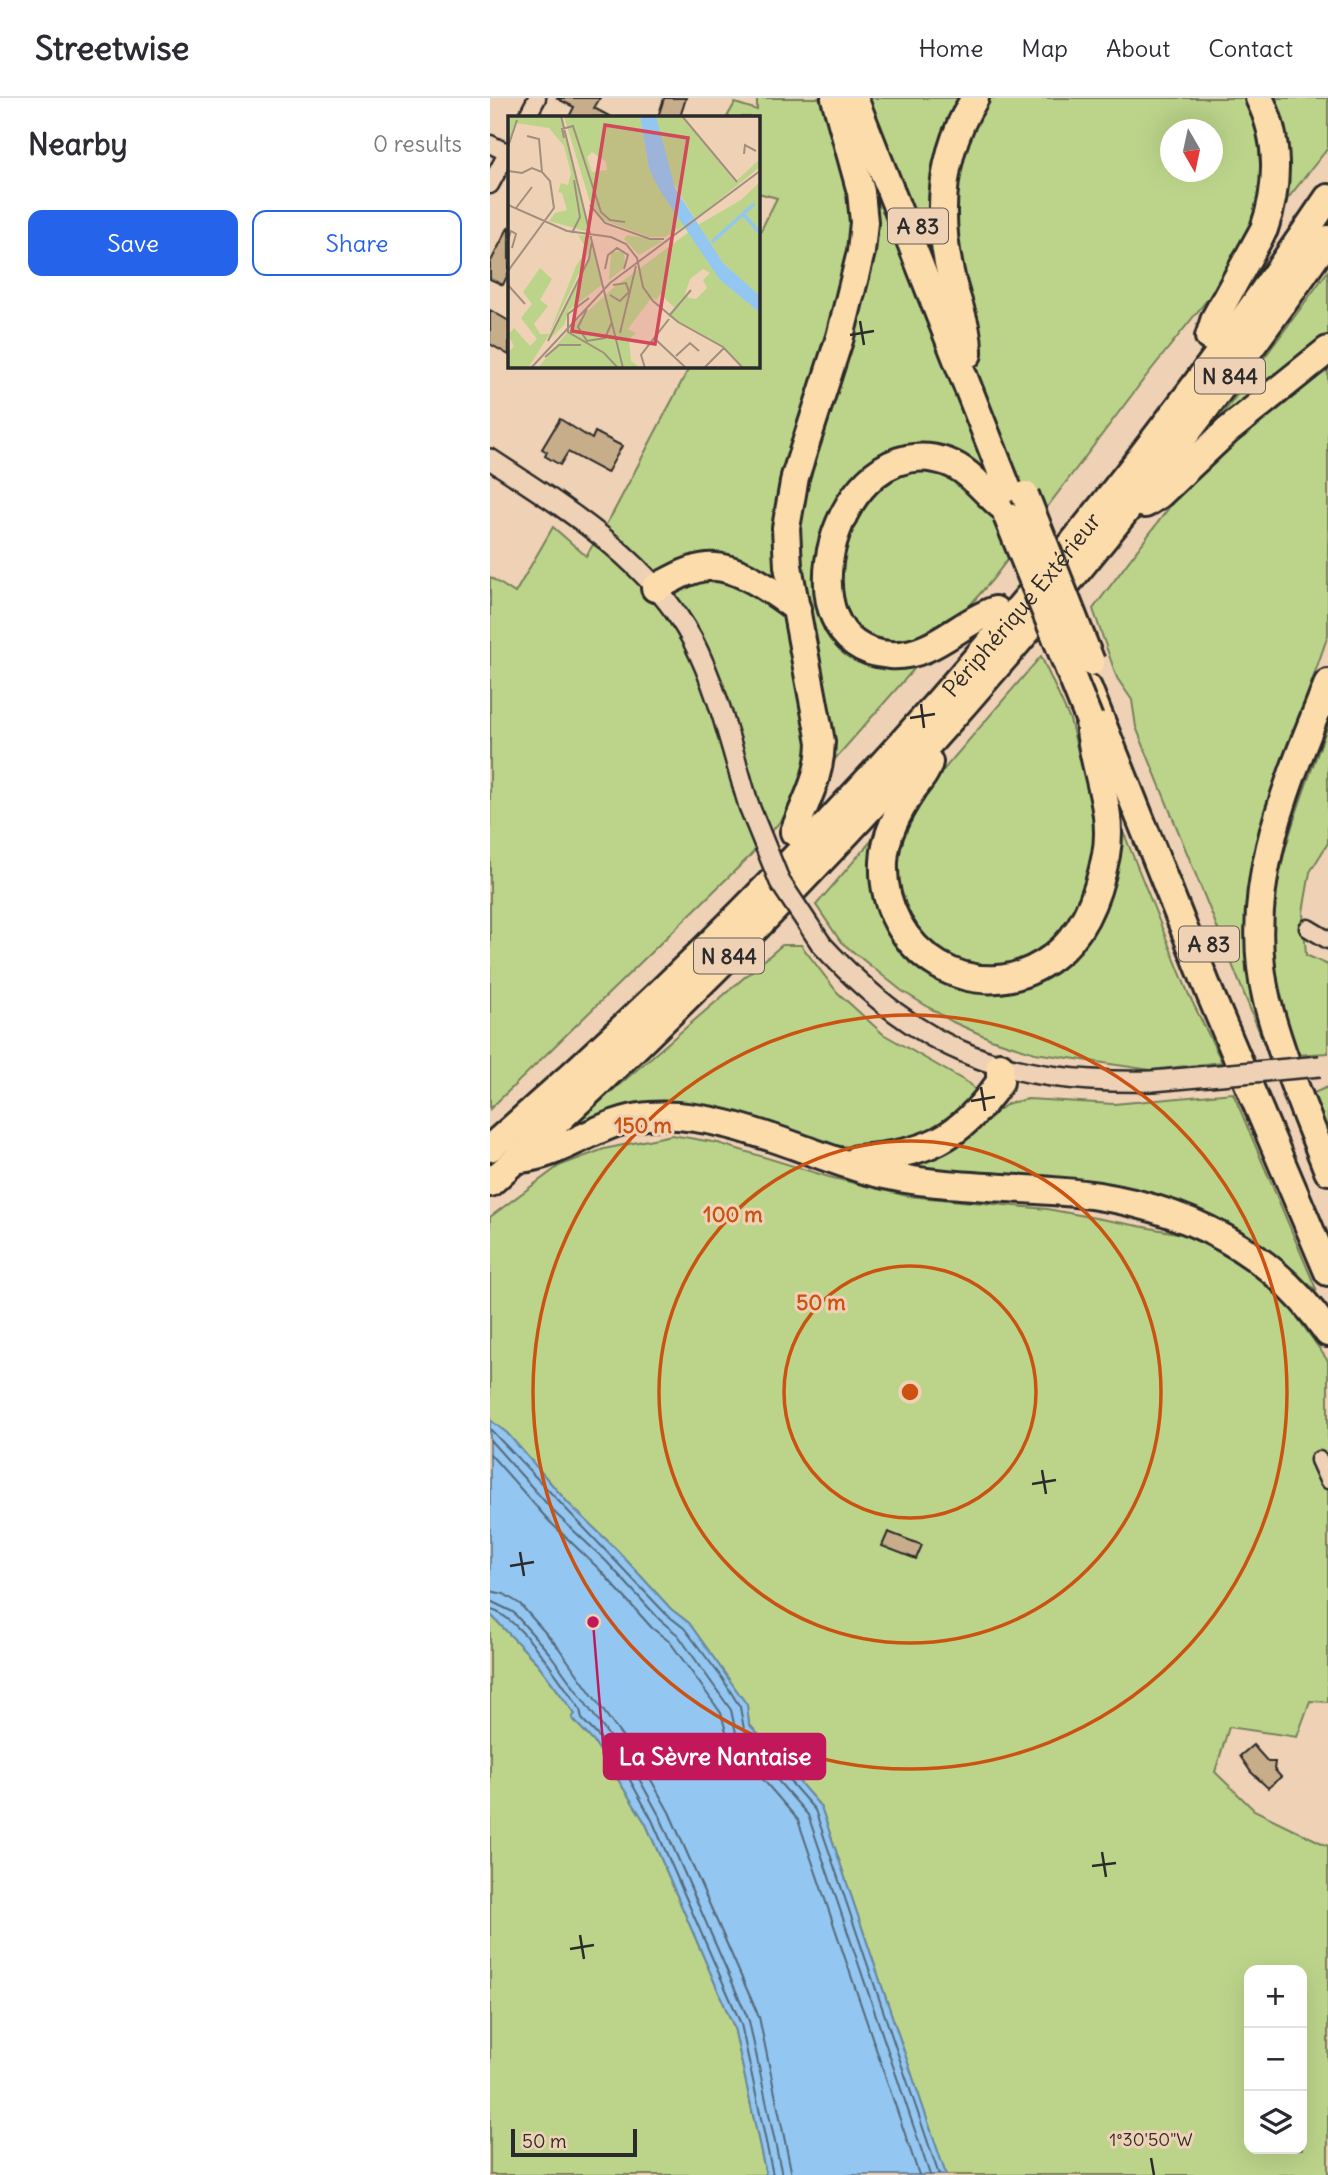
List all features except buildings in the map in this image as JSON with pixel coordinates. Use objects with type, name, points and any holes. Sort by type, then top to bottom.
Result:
[{"type":"highway","points":[[794,832],[814,787],[820,765],[821,742],[785,547],[788,503],[852,292],[863,232],[861,192],[835,98]]},
{"type":"highway","name":"A 83","points":[[855,98],[1013,507],[1087,667],[1328,1226]]},
{"type":"highway","name":"A 83","points":[[869,98],[968,354],[1013,507]]},
{"type":"highway","points":[[968,354],[969,334],[952,281],[941,211],[950,151],[975,98]]},
{"type":"highway","points":[[1209,337],[1214,318],[1265,229],[1271,206],[1275,182],[1274,145],[1259,98]]},
{"type":"highway","points":[[703,950],[722,908],[995,610],[1083,503],[1318,188],[1328,188]]},
{"type":"highway","name":"Périphérique Extérieur","points":[[490,1148],[703,950],[879,766],[1023,603],[1223,348],[1328,198]]},
{"type":"highway","name":"N 844","points":[[490,1183],[715,970],[932,743],[1128,510],[1251,348],[1328,239]]},
{"type":"highway","points":[[1128,510],[1143,506],[1159,495],[1227,431],[1328,350]]},
{"type":"highway","points":[[995,610],[977,616],[948,638],[917,652],[888,655],[874,652],[846,634],[834,616],[828,594],[828,566],[834,540],[848,507],[872,477],[899,462],[932,459],[957,467],[1013,507],[1090,719],[1172,916],[1211,996]]},
{"type":"highway","points":[[655,588],[690,571],[721,568],[759,585],[797,609]]},
{"type":"highway","name":"A 83","points":[[1087,667],[1211,996],[1328,1272]]},
{"type":"highway","points":[[1328,683],[1274,825],[1262,880],[1258,940],[1273,1022],[1328,1171]]},
{"type":"highway","points":[[932,743],[928,767],[904,803],[888,835],[884,877],[890,910],[910,943],[935,964],[969,976],[1010,976],[1045,963],[1066,945],[1087,915],[1101,877],[1107,852],[1107,814],[1103,784],[1090,739],[1090,719]]},
{"type":"highway","points":[[838,1160],[900,1156],[941,1139],[963,1126],[983,1105],[1000,1082],[1000,1066]]},
{"type":"highway","points":[[516,1160],[542,1157],[573,1139],[616,1122],[646,1116],[679,1116],[730,1125],[869,1171],[989,1188],[1055,1191],[1170,1212],[1216,1231],[1267,1265],[1307,1302],[1328,1333]]},
{"type":"street","points":[[528,116],[537,98]]},
{"type":"street","points":[[490,144],[508,151],[490,185]]},
{"type":"street","points":[[490,458],[574,516],[634,566],[678,616],[704,665],[749,806],[780,881],[822,945],[884,1006],[930,1038],[1000,1066],[1092,1082],[1153,1081],[1324,1065]]},
{"type":"street","points":[[1308,928],[1328,940]]},
{"type":"street","points":[[1319,1460],[1328,1480]]},
{"type":"green space","points":[[757,98],[1328,98],[1328,148],[1147,375],[992,580],[749,857],[490,1109],[490,577],[515,593],[553,527],[586,556],[613,513],[689,368],[760,368],[760,232],[777,198],[760,194],[760,116],[728,116],[735,103],[757,110]]},
{"type":"green space","points":[[1328,271],[1328,340],[1224,424],[1217,422]]},
{"type":"green space","points":[[1328,368],[1328,635],[1256,841],[1247,894],[1245,931],[1253,997],[1271,1052],[1268,1053],[1136,727],[1132,700],[1117,678],[1093,609],[1192,477]]},
{"type":"green space","points":[[1041,656],[1070,720],[1079,755],[1085,754],[1096,812],[1098,852],[1088,886],[1066,927],[1025,962],[995,967],[969,966],[938,958],[896,899],[894,862],[909,810]]},
{"type":"green space","points":[[1328,725],[1328,843],[1310,872],[1303,912],[1306,955],[1328,965],[1328,1053],[1295,1055],[1274,967],[1274,910],[1291,830]]},
{"type":"green space","points":[[1121,826],[1189,995],[1222,1062],[1151,1070],[1035,1053],[991,1039],[953,1022],[902,991],[841,942],[816,905],[877,834],[870,878],[880,914],[913,965],[952,981],[993,987],[1094,921]]},
{"type":"green space","points":[[782,945],[801,945],[837,992],[883,1034],[970,1084],[976,1091],[972,1101],[940,1128],[879,1149],[830,1145],[774,1126],[583,1128],[576,1122]]},
{"type":"green space","points":[[1328,1087],[1328,1138],[1311,1094]]},
{"type":"green space","points":[[1233,1093],[1317,1291],[1274,1256],[1228,1226],[1184,1205],[1116,1189],[906,1167],[926,1160],[1009,1103],[1028,1099],[1114,1104]]},
{"type":"green space","points":[[672,1135],[718,1143],[829,1177],[907,1196],[1047,1209],[1198,1237],[1278,1290],[1328,1361],[1328,1702],[1310,1701],[1297,1737],[1229,1727],[1215,1772],[1254,1810],[1328,1846],[1328,2175],[946,2175],[821,1807],[749,1724],[747,1705],[689,1623],[671,1609],[616,1549],[568,1503],[507,1433],[490,1420],[490,1217],[559,1166],[604,1149]]},
{"type":"green space","points":[[490,1614],[538,1664],[575,1714],[572,1718],[595,1743],[646,1824],[734,2027],[766,2175],[490,2175]]},
{"type":"water","points":[[490,1420],[507,1433],[568,1503],[616,1549],[671,1609],[689,1623],[747,1705],[749,1724],[821,1807],[946,2175],[766,2175],[734,2027],[646,1824],[595,1743],[572,1718],[575,1714],[538,1664],[490,1614]]},
{"type":"place","name":"La Sèvre Nantaise","points":[[593,1622]]}]
